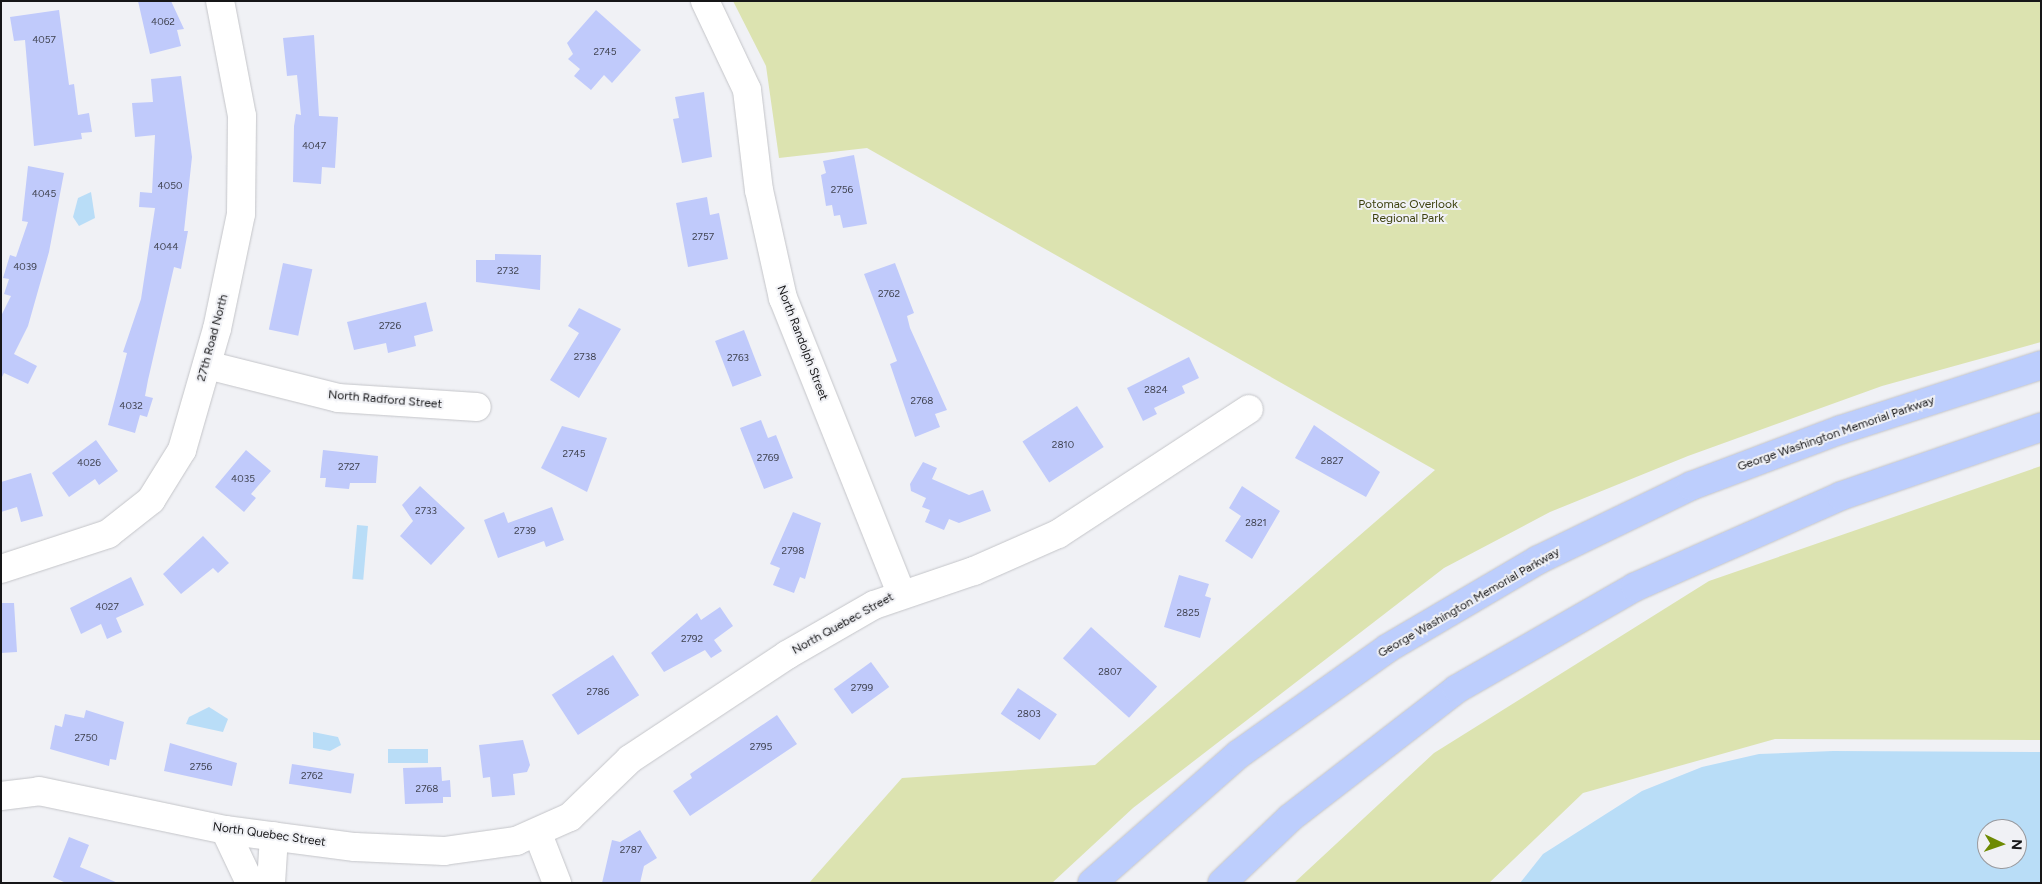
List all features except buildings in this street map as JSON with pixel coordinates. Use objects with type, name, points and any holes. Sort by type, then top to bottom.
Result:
[{"type":"highway","name":"George Washington Memorial Parkway","points":[[1092,883],[1246,748],[1388,648],[1538,560],[1691,486],[1840,430],[2041,365]]},
{"type":"highway","points":[[1222,883],[1290,818],[1457,689],[1635,587],[1841,496],[2041,428]]},
{"type":"street","name":"27th Road North","points":[[1,569],[89,543],[129,520],[151,500],[182,450],[207,365],[239,222],[244,159],[232,45],[220,1]]},
{"type":"street","name":"North Randolph Street","points":[[705,1],[747,90],[759,190],[782,298],[901,593]]},
{"type":"street","name":"North Radford Street","points":[[207,365],[338,398],[477,407]]},
{"type":"street","name":"North Quebec Street","points":[[1,796],[39,791],[226,830],[355,847],[444,851],[538,834],[570,817],[630,759],[787,655],[901,593],[974,572],[1058,534],[1249,409]]},
{"type":"street","points":[[226,830],[250,883]]},
{"type":"street","points":[[538,834],[557,883]]},
{"type":"street","points":[[271,883],[274,836]]},
{"type":"green space","name":"Potomac Overlook Regional Park","points":[[733,1],[2041,1],[2041,342],[1882,386],[1688,456],[1550,512],[1444,568],[1133,808],[1052,883],[809,883],[902,778],[1095,765],[1435,470],[867,148],[779,158],[766,66]]},
{"type":"green space","points":[[2041,466],[2041,740],[1775,739],[1583,793],[1489,883],[1294,883],[1434,753],[1709,581]]},
{"type":"water","points":[[91,192],[95,218],[79,226],[73,217],[78,198]]},
{"type":"water","points":[[357,525],[368,526],[363,580],[352,579]]},
{"type":"water","points":[[209,707],[228,719],[223,732],[186,724],[189,717]]},
{"type":"water","points":[[313,732],[338,737],[341,745],[330,751],[313,748]]},
{"type":"water","points":[[388,749],[428,749],[428,763],[388,763]]},
{"type":"water","points":[[1833,751],[2041,752],[2041,883],[1520,883],[1543,854],[1642,791],[1702,767],[1759,754]]}]
